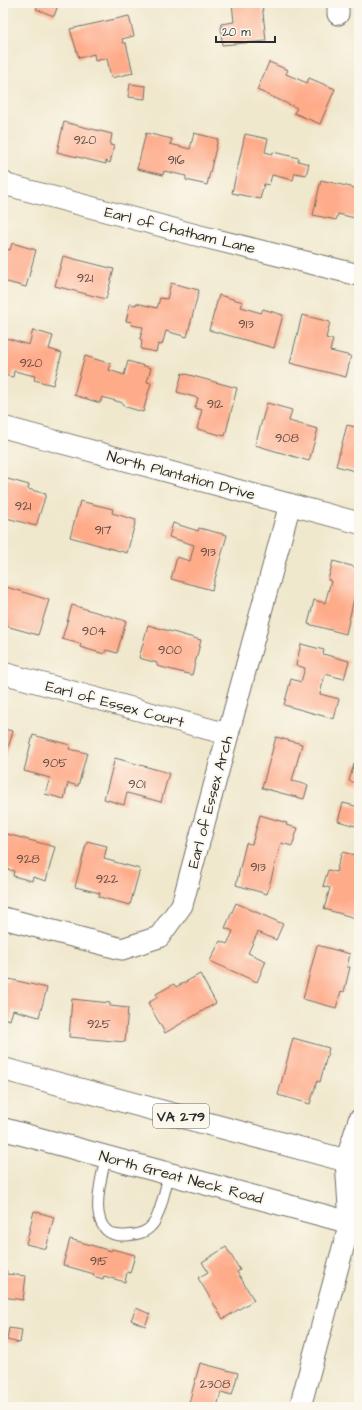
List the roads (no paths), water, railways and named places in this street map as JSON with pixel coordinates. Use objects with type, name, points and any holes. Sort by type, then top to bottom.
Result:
[{"type":"main road","name":"VA 279","points":[[3,1068],[352,1163]]},
{"type":"main road","name":"North Great Neck Road","points":[[3,1129],[169,1174],[356,1218]]},
{"type":"street","name":"Earl of Chatham Lane","points":[[3,182],[7,185],[196,235],[359,275]]},
{"type":"street","name":"North Plantation Drive","points":[[3,427],[359,523]]},
{"type":"street","name":"Earl of Essex Arch","points":[[3,918],[122,950],[159,937],[182,906],[290,504]]},
{"type":"street","name":"Earl of Essex Court","points":[[3,673],[227,734]]},
{"type":"street","points":[[300,1407],[356,1218],[352,1163],[359,1120]]},
{"type":"lane","points":[[106,1157],[98,1200],[99,1216],[102,1226],[112,1234],[125,1236],[147,1231],[155,1221],[169,1174]]}]
